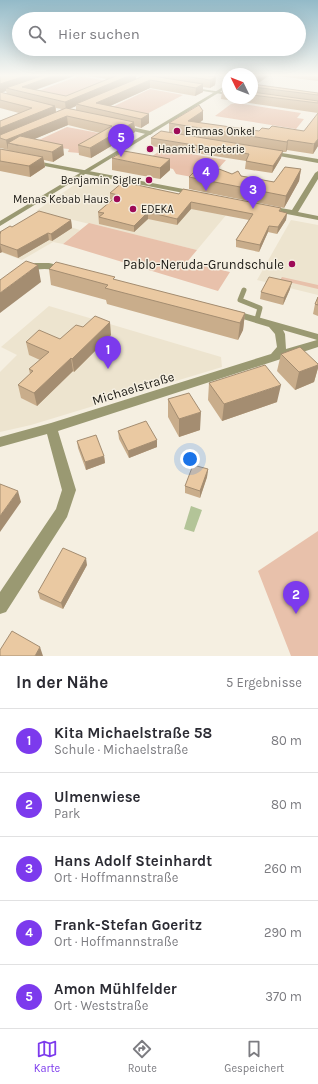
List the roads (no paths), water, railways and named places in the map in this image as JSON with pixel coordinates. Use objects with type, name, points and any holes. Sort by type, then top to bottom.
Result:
[{"type":"street","points":[[0,224],[195,106]]},
{"type":"street","points":[[116,126],[159,135]]},
{"type":"street","points":[[265,152],[318,161]]},
{"type":"street","points":[[21,159],[200,194]]},
{"type":"street","points":[[294,213],[318,174]]},
{"type":"street","points":[[264,207],[318,218]]},
{"type":"street","points":[[18,274],[33,266],[44,265],[70,270]]},
{"type":"street","points":[[225,311],[318,337]]},
{"type":"street","points":[[272,323],[280,334],[282,348],[274,358]]},
{"type":"street","name":"Michaelstraße","points":[[0,442],[51,428],[318,343]]},
{"type":"street","points":[[0,606],[62,512],[69,490],[51,428]]},
{"type":"lane","points":[[244,290],[240,300],[260,308],[257,320]]},
{"type":"place","name":"Emmas Onkel","points":[[177,131]]},
{"type":"place","name":"Haamit Papeterie","points":[[150,149]]},
{"type":"place","name":"Amon Mühlfelder","points":[[121,157]]},
{"type":"place","name":"Benjamin Sigler","points":[[149,180]]},
{"type":"place","name":"Frank-Stefan Goeritz","points":[[206,191]]},
{"type":"place","name":"Menas Kebab Haus","points":[[117,199]]},
{"type":"place","name":"EDEKA","points":[[133,209]]},
{"type":"place","name":"Hans Adolf Steinhardt","points":[[253,209]]},
{"type":"place","name":"Pablo-Neruda-Grundschule","points":[[292,264]]},
{"type":"place","name":"Kita Michaelstraße 58","points":[[108,369]]},
{"type":"place","name":"Ulmenwiese","points":[[296,614]]}]
